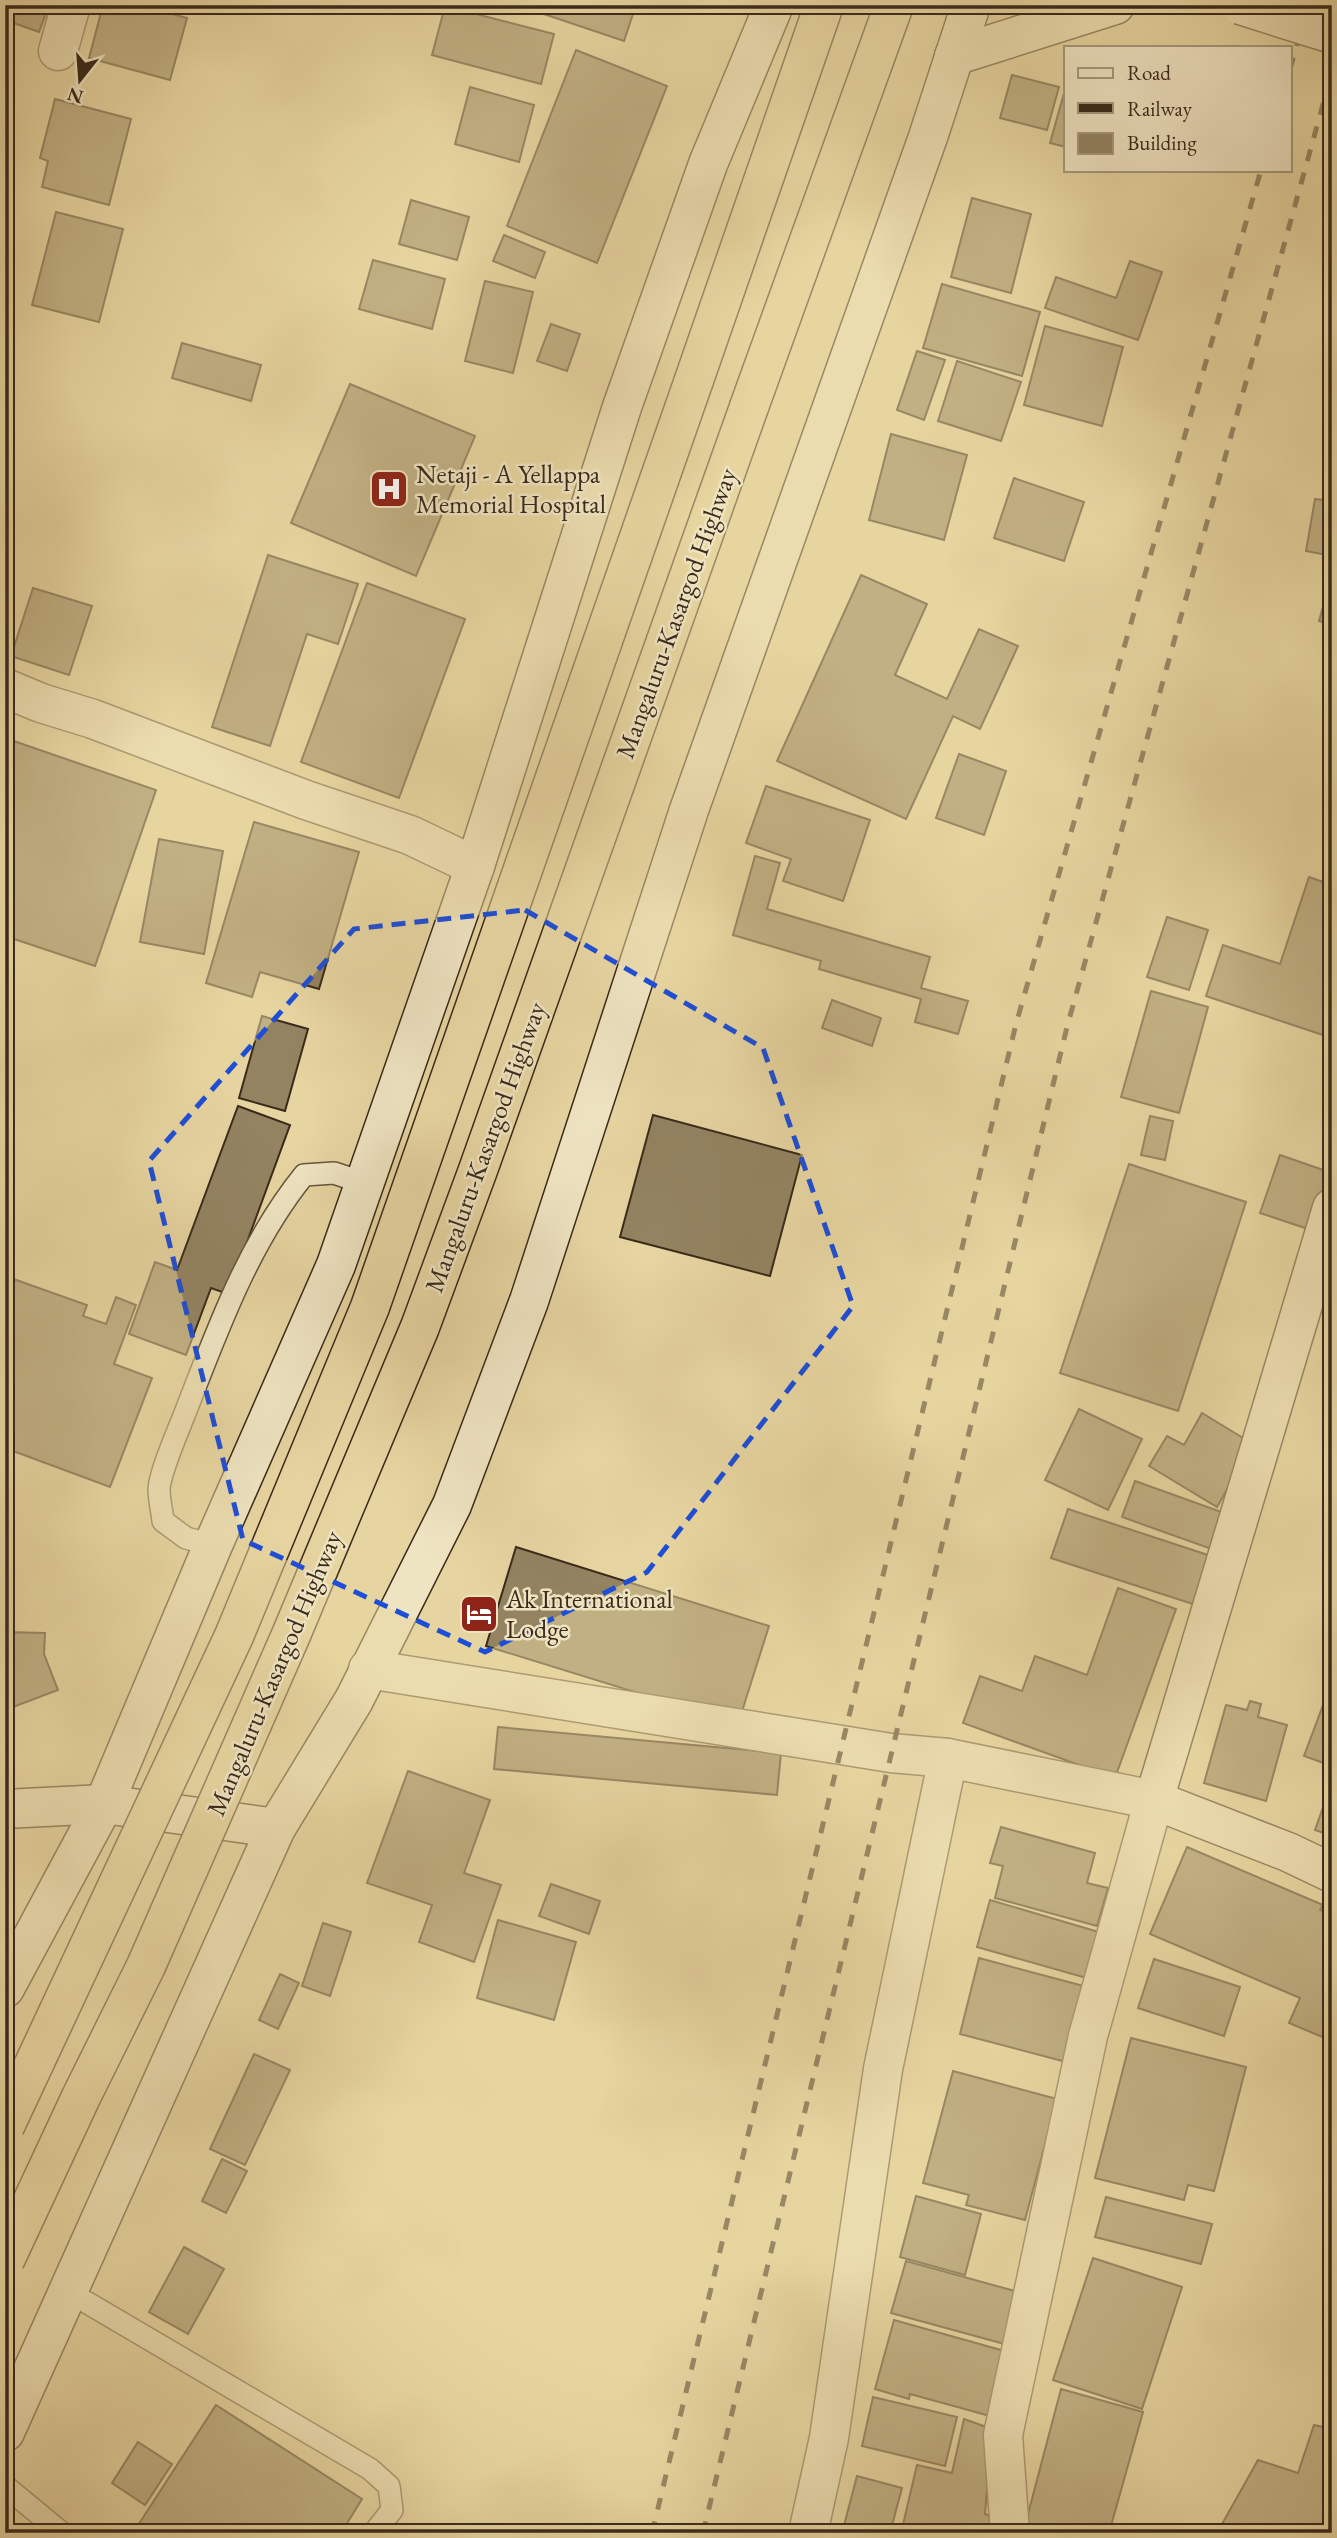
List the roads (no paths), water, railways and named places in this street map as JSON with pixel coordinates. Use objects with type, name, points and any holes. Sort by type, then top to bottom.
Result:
[{"type":"highway","name":"Mangaluru-Kasargod Highway","points":[[5,2126],[234,1636],[370,1307],[824,5]]},
{"type":"highway","name":"Mangaluru-Kasargod Highway","points":[[5,2260],[146,1966],[291,1635],[420,1327],[894,5]]},
{"type":"street","points":[[58,51],[71,5]]},
{"type":"street","points":[[5,1988],[104,1804],[213,1545],[336,1265],[475,866],[622,407],[708,164],[774,5]]},
{"type":"street","points":[[5,2432],[276,1828],[354,1700],[452,1505],[529,1301],[689,810],[929,138],[971,5]]},
{"type":"street","points":[[954,56],[1115,5]]},
{"type":"street","points":[[1240,5],[1332,34]]},
{"type":"street","points":[[5,688],[41,704],[93,719],[306,800],[411,835],[475,866]]},
{"type":"street","points":[[1010,2533],[1003,2435],[1088,2035],[1154,1800],[1332,1208]]},
{"type":"street","points":[[368,1669],[891,1753],[948,1758],[1154,1800],[1288,1852],[1332,1873]]},
{"type":"street","points":[[808,2533],[829,2438],[883,2069],[948,1758]]},
{"type":"street","points":[[5,1809],[104,1804],[276,1828]]},
{"type":"lane","points":[[213,1545],[186,1538],[163,1521],[159,1489],[175,1438],[215,1336],[253,1255],[289,1193],[304,1175],[334,1172],[364,1183]]},
{"type":"lane","points":[[69,2292],[370,2469],[389,2486],[392,2510],[373,2533]]},
{"type":"lane","points":[[5,2486],[62,2533]]},
{"type":"railway","points":[[1292,62],[1308,5]]},
{"type":"railway","points":[[703,2533],[1067,1027],[1332,72]]},
{"type":"railway","points":[[652,2533],[1016,1024],[1260,172]]},
{"type":"place","name":"Netaji - A Yellappa Memorial Hospital","points":[[389,489]]},
{"type":"place","name":"Ak International Lodge","points":[[479,1614]]}]
